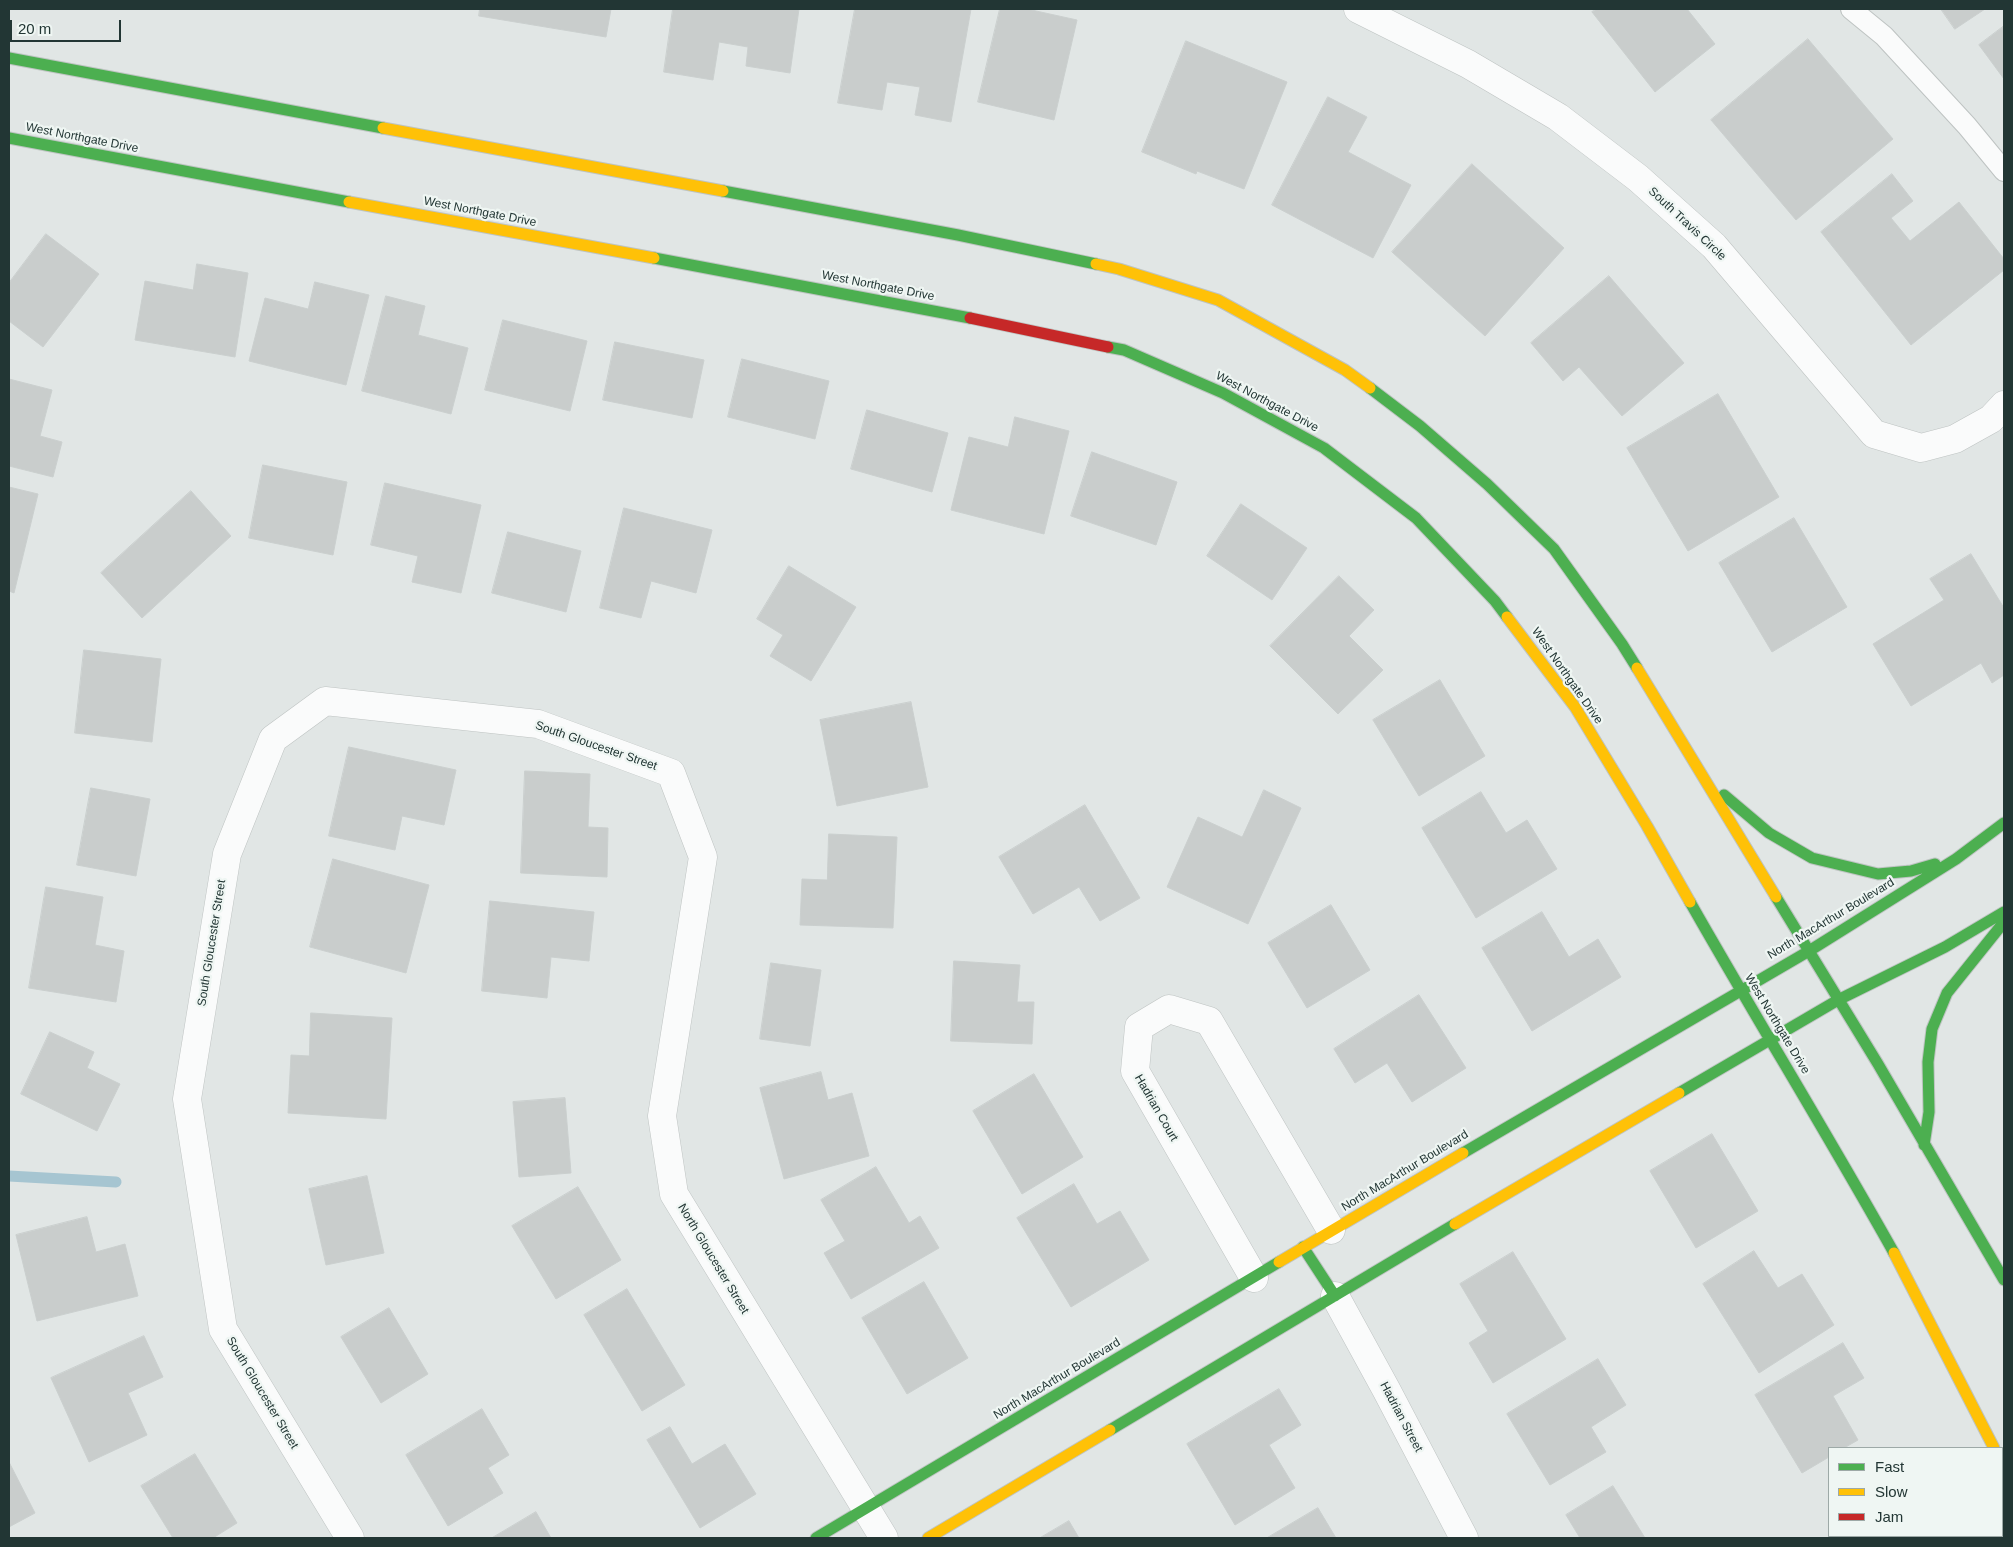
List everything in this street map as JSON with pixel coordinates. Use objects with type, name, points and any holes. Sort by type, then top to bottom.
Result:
[{"type":"main road","points":[[9,58],[958,234],[1119,269],[1218,300],[1288,337],[1352,376],[1420,426],[1472,471],[1554,549],[1622,644],[1878,1064],[2004,1280]]},
{"type":"main road","name":"West Northgate Drive","points":[[9,138],[926,309],[1124,350],[1223,393],[1324,448],[1416,518],[1495,601],[1575,707],[1647,826],[1740,990],[1837,1151],[1910,1281],[1993,1447]]},
{"type":"main road","points":[[1703,776],[1769,833],[1812,858],[1878,874],[1911,871],[1956,859]]},
{"type":"main road","name":"North MacArthur Boulevard","points":[[816,1538],[1254,1278],[1331,1230],[1809,950],[1956,859],[2004,823]]},
{"type":"main road","points":[[928,1538],[1457,1223],[1771,1041],[1838,1000],[1945,947],[2004,912]]},
{"type":"main road","points":[[1924,1145],[1930,1096],[1928,1062],[1932,1029],[1947,993],[2004,922]]},
{"type":"main road","points":[[1303,1247],[1335,1296]]},
{"type":"street","name":"South Travis Circle","points":[[1364,10],[1468,64],[1558,117],[1638,178],[1714,246],[1874,434],[1920,448],[1955,439],[1991,419],[2004,405]]},
{"type":"street","name":"South Gloucester Street","points":[[350,1538],[223,1329],[187,1099],[227,854],[273,740],[325,701],[538,724],[671,773]]},
{"type":"street","name":"North Gloucester Street","points":[[671,773],[704,857],[662,1116],[674,1194],[884,1538]]},
{"type":"street","name":"Hadrian Court","points":[[1254,1278],[1135,1071],[1139,1027],[1169,1008],[1209,1021],[1331,1230]]},
{"type":"street","name":"Hadrian Street","points":[[1335,1296],[1464,1538]]},
{"type":"lane","points":[[1851,9],[1884,36],[1968,126],[2004,171]]},
{"type":"building","points":[[480,9],[611,9],[606,37],[479,16]]},
{"type":"building","points":[[673,9],[799,9],[790,73],[746,66],[748,47],[719,42],[713,80],[664,72]]},
{"type":"building","points":[[855,9],[971,9],[951,122],[915,115],[920,87],[887,82],[882,110],[838,103]]},
{"type":"building","points":[[1000,9],[1027,9],[1077,20],[1054,120],[978,102]]},
{"type":"building","points":[[1597,9],[1687,9],[1715,44],[1655,92],[1592,12]]},
{"type":"building","points":[[1941,9],[1985,9],[1955,29]]},
{"type":"building","points":[[2004,26],[2004,79],[1979,45]]},
{"type":"building","points":[[1808,39],[1893,139],[1796,220],[1711,120]]},
{"type":"building","points":[[1186,41],[1287,82],[1244,189],[1197,171],[1196,174],[1142,152]]},
{"type":"building","points":[[1328,97],[1367,117],[1348,152],[1411,185],[1373,258],[1272,205]]},
{"type":"building","points":[[1472,164],[1564,248],[1485,336],[1392,252]]},
{"type":"building","points":[[1892,174],[1913,201],[1891,218],[1910,241],[1959,202],[2004,259],[2004,270],[1911,345],[1821,232]]},
{"type":"building","points":[[46,234],[99,274],[43,347],[9,321],[9,283]]},
{"type":"building","points":[[197,264],[248,273],[235,357],[135,340],[145,281],[193,290]]},
{"type":"building","points":[[1609,276],[1684,363],[1622,416],[1579,367],[1563,381],[1531,343]]},
{"type":"building","points":[[315,282],[369,295],[346,385],[249,361],[265,298],[308,309]]},
{"type":"building","points":[[386,296],[425,306],[418,335],[468,348],[451,414],[362,391]]},
{"type":"building","points":[[503,320],[587,341],[570,411],[485,390]]},
{"type":"building","points":[[615,342],[704,360],[692,418],[603,400]]},
{"type":"building","points":[[742,359],[829,381],[815,439],[728,417]]},
{"type":"building","points":[[9,379],[52,390],[40,436],[62,442],[53,477],[9,466]]},
{"type":"building","points":[[1718,394],[1779,497],[1688,551],[1627,448]]},
{"type":"building","points":[[867,410],[948,433],[932,492],[851,469]]},
{"type":"building","points":[[1015,417],[1069,431],[1044,534],[951,510],[969,437],[1008,447]]},
{"type":"building","points":[[1092,452],[1177,482],[1156,545],[1071,516]]},
{"type":"building","points":[[263,465],[347,482],[333,555],[249,538]]},
{"type":"building","points":[[385,483],[481,505],[461,593],[412,582],[418,556],[371,545]]},
{"type":"building","points":[[9,487],[38,494],[14,593],[9,591]]},
{"type":"building","points":[[191,491],[231,536],[142,618],[101,573]]},
{"type":"building","points":[[1241,504],[1307,548],[1272,600],[1207,556]]},
{"type":"building","points":[[624,508],[712,530],[696,593],[651,581],[641,618],[600,608]]},
{"type":"building","points":[[1794,518],[1847,607],[1772,652],[1719,563]]},
{"type":"building","points":[[508,532],[581,551],[566,612],[492,593]]},
{"type":"building","points":[[1971,554],[2004,608],[2004,675],[1992,683],[1981,663],[1911,706],[1873,644],[1944,600],[1930,579]]},
{"type":"building","points":[[789,566],[856,607],[811,681],[770,656],[783,635],[757,619]]},
{"type":"building","points":[[1339,576],[1374,610],[1349,636],[1383,670],[1338,714],[1270,646]]},
{"type":"building","points":[[84,650],[161,659],[152,742],[75,733]]},
{"type":"building","points":[[1440,680],[1485,756],[1419,796],[1373,720]]},
{"type":"building","points":[[911,702],[928,787],[837,806],[820,720]]},
{"type":"building","points":[[349,747],[456,770],[444,825],[402,816],[395,850],[329,836]]},
{"type":"building","points":[[525,771],[590,774],[588,827],[608,828],[607,877],[521,873]]},
{"type":"building","points":[[91,788],[150,799],[136,876],[77,865]]},
{"type":"building","points":[[1264,790],[1301,808],[1248,924],[1167,887],[1198,817],[1242,837]]},
{"type":"building","points":[[1481,792],[1506,833],[1527,820],[1557,869],[1476,918],[1422,828]]},
{"type":"building","points":[[1085,805],[1140,898],[1100,921],[1079,887],[1033,914],[999,857]]},
{"type":"building","points":[[829,834],[897,837],[893,928],[800,925],[802,879],[827,880]]},
{"type":"building","points":[[333,859],[429,885],[406,973],[310,947]]},
{"type":"building","points":[[46,887],[103,897],[95,945],[124,951],[116,1002],[29,988]]},
{"type":"building","points":[[490,901],[594,912],[589,961],[551,957],[547,998],[482,991]]},
{"type":"building","points":[[1331,905],[1370,970],[1307,1008],[1268,943]]},
{"type":"building","points":[[1542,912],[1569,957],[1598,939],[1621,977],[1532,1031],[1482,948]]},
{"type":"building","points":[[954,961],[1020,965],[1017,1002],[1034,1002],[1032,1044],[951,1041]]},
{"type":"building","points":[[771,963],[821,970],[810,1046],[760,1039]]},
{"type":"building","points":[[1419,995],[1466,1068],[1412,1102],[1387,1063],[1355,1083],[1334,1049]]},
{"type":"building","points":[[311,1013],[392,1018],[386,1119],[288,1113],[291,1055],[309,1056]]},
{"type":"building","points":[[50,1032],[94,1052],[87,1068],[120,1084],[97,1131],[21,1094]]},
{"type":"building","points":[[821,1072],[828,1100],[852,1093],[869,1156],[784,1179],[760,1088]]},
{"type":"building","points":[[1034,1074],[1083,1157],[1022,1194],[973,1111]]},
{"type":"building","points":[[565,1098],[571,1173],[519,1177],[513,1102]]},
{"type":"building","points":[[1712,1134],[1758,1211],[1696,1248],[1650,1171]]},
{"type":"building","points":[[876,1167],[909,1223],[920,1216],[939,1248],[851,1299],[824,1253],[845,1241],[821,1200]]},
{"type":"building","points":[[367,1176],[384,1253],[326,1265],[309,1189]]},
{"type":"building","points":[[1074,1184],[1097,1224],[1120,1211],[1149,1260],[1071,1307],[1017,1218]]},
{"type":"building","points":[[578,1187],[621,1260],[556,1299],[512,1226]]},
{"type":"building","points":[[87,1217],[96,1252],[125,1244],[138,1296],[37,1321],[16,1235]]},
{"type":"building","points":[[1754,1251],[1778,1288],[1802,1274],[1834,1325],[1759,1373],[1703,1284]]},
{"type":"building","points":[[1513,1252],[1566,1339],[1493,1383],[1469,1343],[1488,1331],[1460,1284]]},
{"type":"building","points":[[924,1282],[968,1358],[907,1394],[862,1318]]},
{"type":"building","points":[[627,1289],[685,1385],[642,1411],[584,1315]]},
{"type":"building","points":[[389,1308],[428,1374],[381,1403],[341,1337]]},
{"type":"building","points":[[144,1336],[163,1377],[128,1393],[147,1435],[89,1462],[51,1378]]},
{"type":"building","points":[[1843,1343],[1864,1378],[1833,1396],[1858,1440],[1846,1447],[1828,1447],[1828,1458],[1802,1473],[1755,1395]]},
{"type":"building","points":[[1598,1359],[1626,1405],[1591,1427],[1606,1452],[1550,1485],[1507,1414]]},
{"type":"building","points":[[1279,1389],[1301,1425],[1269,1445],[1295,1488],[1235,1525],[1187,1444]]},
{"type":"building","points":[[482,1409],[509,1455],[488,1468],[503,1493],[448,1526],[406,1455]]},
{"type":"building","points":[[670,1427],[692,1464],[725,1444],[756,1494],[700,1528],[647,1440]]},
{"type":"building","points":[[195,1454],[237,1523],[213,1538],[173,1538],[141,1486]]},
{"type":"building","points":[[9,1462],[35,1513],[9,1527]]},
{"type":"building","points":[[1613,1486],[1645,1538],[1580,1538],[1566,1515]]},
{"type":"building","points":[[1318,1508],[1336,1538],[1267,1538]]},
{"type":"building","points":[[536,1512],[551,1538],[492,1538]]},
{"type":"building","points":[[1069,1521],[1079,1538],[1040,1538]]},
{"type":"building","points":[[1868,1537],[1914,1537],[1911,1538]]},
{"type":"waterway","points":[[9,1176],[116,1182]]},
{"type":"traffic: fast","points":[[9,58],[383,128]]},
{"type":"traffic: fast","points":[[9,138],[349,202]]},
{"type":"traffic: fast","points":[[723,191],[958,235],[1096,264]]},
{"type":"traffic: fast","points":[[654,258],[970,318]]},
{"type":"traffic: fast","points":[[1108,347],[1124,350],[1223,393],[1324,448],[1416,518],[1495,601],[1507,617]]},
{"type":"traffic: fast","points":[[1370,388],[1420,426],[1487,484],[1554,549],[1637,668]]},
{"type":"traffic: fast","points":[[1724,795],[1769,833],[1812,858],[1878,874],[1911,871],[1935,864]]},
{"type":"traffic: fast","points":[[1463,1153],[1809,951],[1956,859],[2004,823]]},
{"type":"traffic: fast","points":[[1776,897],[1878,1064],[2004,1280]]},
{"type":"traffic: fast","points":[[1690,902],[1894,1253]]},
{"type":"traffic: fast","points":[[1679,1093],[1838,1000],[1945,947],[2004,912]]},
{"type":"traffic: fast","points":[[1924,1145],[1929,1112],[1928,1062],[1932,1029],[1947,993],[2004,922]]},
{"type":"traffic: fast","points":[[1110,1430],[1455,1224]]},
{"type":"traffic: fast","points":[[1303,1247],[1335,1296]]},
{"type":"traffic: fast","points":[[816,1538],[1279,1262]]},
{"type":"traffic: slow","points":[[383,128],[723,191]]},
{"type":"traffic: slow","points":[[349,202],[654,258]]},
{"type":"traffic: slow","points":[[1096,264],[1119,269],[1218,300],[1345,370],[1370,388]]},
{"type":"traffic: slow","points":[[1507,617],[1575,707],[1647,826],[1690,902]]},
{"type":"traffic: slow","points":[[1637,668],[1776,897]]},
{"type":"traffic: slow","points":[[1455,1224],[1679,1093]]},
{"type":"traffic: slow","points":[[1279,1262],[1463,1153]]},
{"type":"traffic: slow","points":[[1894,1253],[1993,1447]]},
{"type":"traffic: slow","points":[[928,1538],[1110,1430]]},
{"type":"traffic: jam","points":[[970,318],[1108,347]]}]
